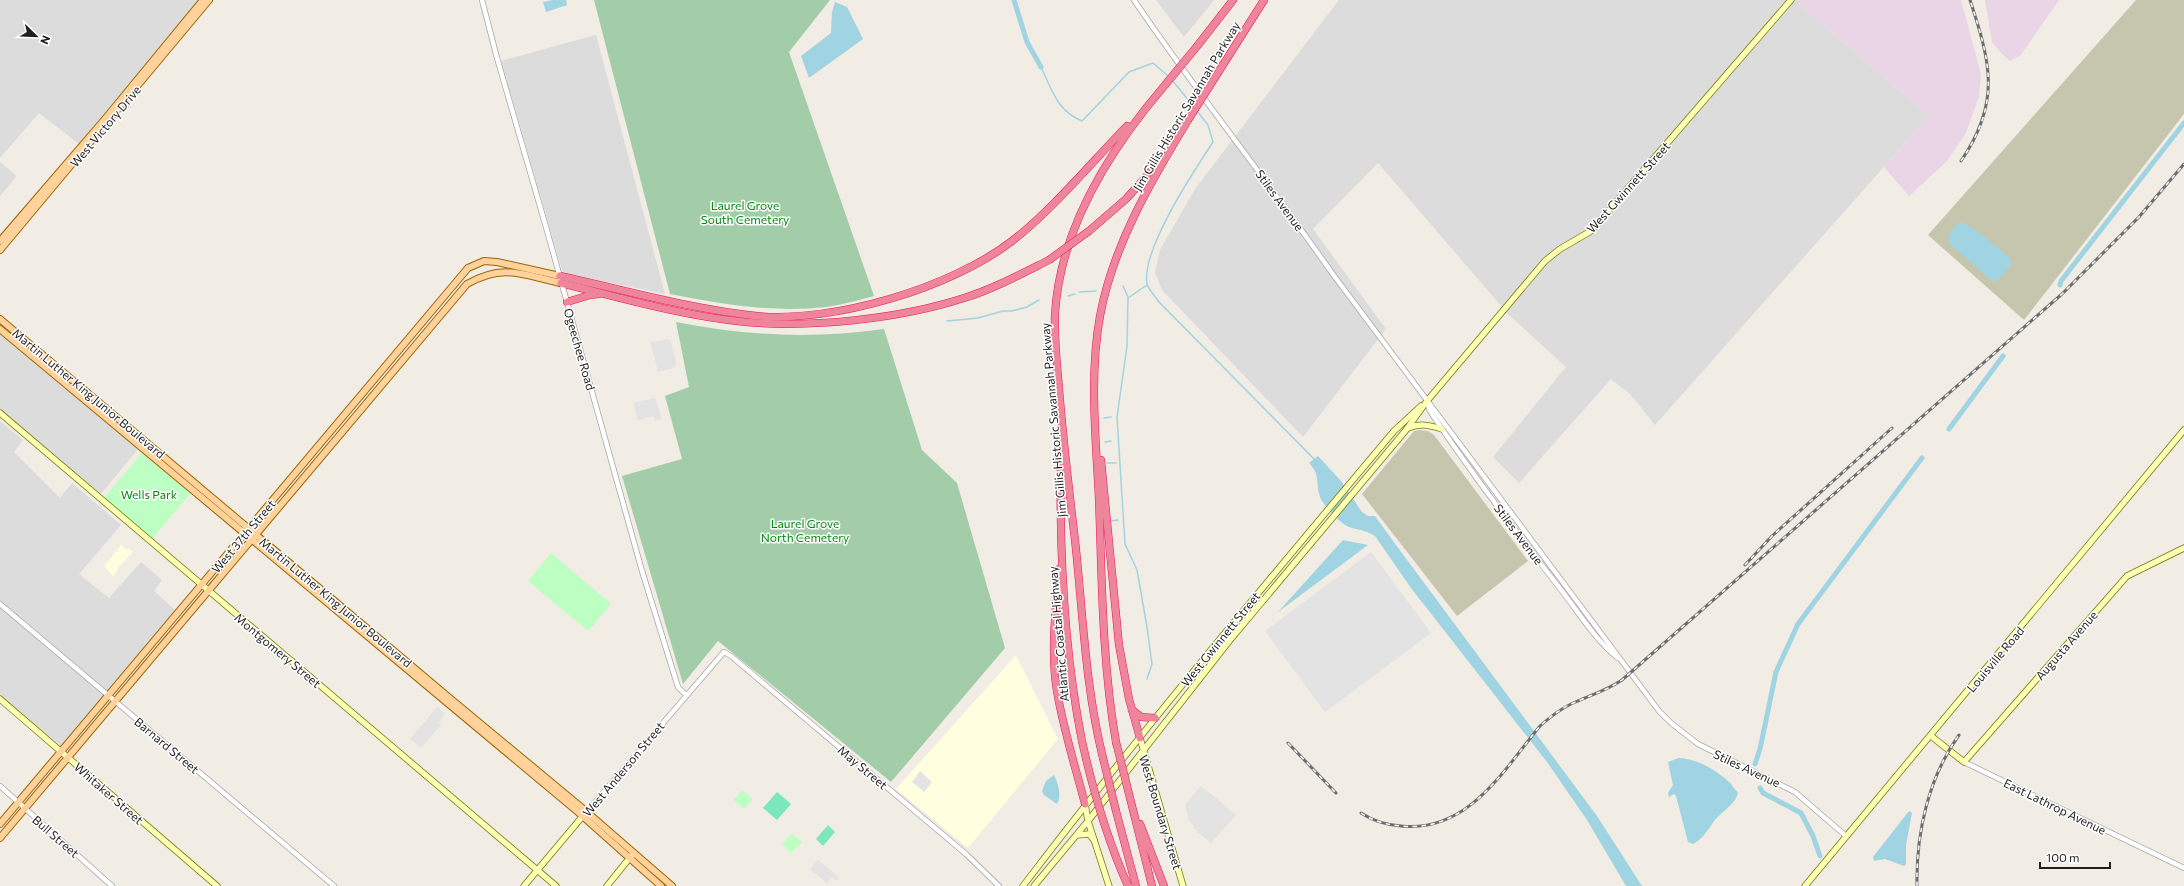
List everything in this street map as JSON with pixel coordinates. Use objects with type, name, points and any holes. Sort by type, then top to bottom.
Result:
[{"type":"highway","name":"Jim Gillis Historic Savannah Parkway","points":[[1136,886],[1096,729],[1089,686],[1062,421],[1055,339],[1055,314],[1058,288],[1070,243],[1086,201],[1106,162],[1146,108],[1233,0]]},
{"type":"highway","name":"Jim Gillis Historic Savannah Parkway","points":[[1152,886],[1116,742],[1108,696],[1094,378],[1100,317],[1108,286],[1127,233],[1141,203],[1170,149],[1264,0]]},
{"type":"highway","points":[[560,280],[707,309],[758,316],[800,316],[859,306],[902,295],[931,286],[967,269],[991,256],[1013,240],[1037,218],[1146,108]]},
{"type":"highway","points":[[560,280],[608,294],[680,311],[745,322],[808,322],[869,319],[918,310],[964,298],[1001,284],[1049,260],[1089,231],[1126,199],[1170,149]]},
{"type":"highway","points":[[567,302],[590,295],[608,294]]},
{"type":"highway","name":"Atlantic Coastal Highway","points":[[1062,421],[1062,539],[1069,663],[1082,741],[1100,812],[1115,858],[1128,886]]},
{"type":"highway","points":[[1096,439],[1102,469],[1119,645],[1131,709],[1140,738]]},
{"type":"highway","points":[[1062,539],[1056,630],[1056,683],[1067,735],[1085,804]]},
{"type":"highway","points":[[1131,709],[1141,717],[1155,718]]},
{"type":"highway","points":[[1130,801],[1158,875],[1164,886]]},
{"type":"main road","name":"West Victory Drive","points":[[0,241],[105,119],[203,0]]},
{"type":"main road","name":"West Victory Drive","points":[[0,250],[209,0]]},
{"type":"main road","name":"West Gwinnett Street","points":[[1034,886],[1077,835],[1230,640],[1408,428],[1427,401],[1545,261],[1560,249],[1591,231],[1791,0]]},
{"type":"main road","name":"West 37th Street","points":[[0,824],[202,586],[246,531],[468,268],[484,261],[497,262],[560,280]]},
{"type":"main road","name":"West 37th Street","points":[[0,838],[467,284],[481,276],[499,271],[560,280]]},
{"type":"main road","name":"Martin Luther King Junior Boulevard","points":[[0,319],[254,538],[584,814],[631,856],[661,886]]},
{"type":"main road","name":"Martin Luther King Junior Boulevard","points":[[0,329],[246,531]]},
{"type":"main road","name":"West Gwinnett Street","points":[[1023,886],[1085,804],[1322,516],[1402,422],[1427,401]]},
{"type":"main road","name":"Montgomery Street","points":[[0,413],[556,886]]},
{"type":"main road","points":[[1408,428],[1416,425],[1429,425],[1442,429]]},
{"type":"main road","name":"Louisville Road","points":[[1805,886],[2184,430]]},
{"type":"main road","name":"Augusta Avenue","points":[[1964,762],[2127,576],[2184,548]]},
{"type":"main road","name":"Whitaker Street","points":[[0,699],[218,886]]},
{"type":"main road","name":"East Lathrop Avenue","points":[[1931,736],[1964,762]]},
{"type":"main road","name":"West Boundary Street","points":[[1140,738],[1183,886]]},
{"type":"main road","points":[[1085,804],[1088,821],[1109,886]]},
{"type":"main road","name":"West Anderson Street","points":[[524,886],[584,814]]},
{"type":"main road","points":[[1077,835],[1089,834],[1096,842]]},
{"type":"main road","name":"Martin Luther King Junior Boulevard","points":[[631,856],[672,886]]},
{"type":"main road","points":[[607,886],[631,856]]},
{"type":"street","name":"Ogeechee Road","points":[[482,0],[497,58],[667,653],[678,687],[686,695]]},
{"type":"street","name":"Stiles Avenue","points":[[1134,0],[1427,401],[1614,648],[1621,661],[1656,706],[1684,734],[1716,755],[1789,788],[1846,836]]},
{"type":"street","name":"Stiles Avenue","points":[[1427,401],[1430,412],[1539,562],[1610,652],[1621,661]]},
{"type":"street","name":"Barnard Street","points":[[0,604],[334,886]]},
{"type":"street","name":"West Anderson Street","points":[[584,814],[724,652]]},
{"type":"street","name":"May Street","points":[[724,652],[766,685],[919,814],[966,854],[999,886]]},
{"type":"street","name":"East Lathrop Avenue","points":[[1964,762],[2184,868]]},
{"type":"street","name":"Bull Street","points":[[0,786],[17,803],[112,886]]},
{"type":"shaded area","points":[[0,0],[200,0],[79,144],[39,113],[0,158]]},
{"type":"shaded area","points":[[1156,0],[1214,0],[1184,37]]},
{"type":"shaded area","points":[[1339,0],[1800,0],[1798,3],[1929,116],[1655,425],[1630,394],[1611,379],[1519,483],[1493,457],[1566,367],[1509,315],[1378,163],[1313,229],[1386,329],[1303,437],[1162,290],[1155,272],[1160,250],[1195,189]]},
{"type":"shaded area","points":[[1800,0],[1961,0],[1981,74],[1979,97],[1965,135],[1947,161],[1909,196],[1884,167],[1929,116],[1798,3]]},
{"type":"shaded area","points":[[1985,0],[2059,0],[2020,56],[2010,61],[1992,42]]},
{"type":"shaded area","points":[[2136,0],[2184,0],[2184,114],[2024,320],[1928,235]]},
{"type":"shaded area","points":[[596,35],[665,294],[563,273],[501,61]]},
{"type":"shaded area","points":[[0,162],[17,176],[0,196]]},
{"type":"shaded area","points":[[0,327],[142,444],[101,494],[0,409]]},
{"type":"shaded area","points":[[670,339],[677,365],[674,366],[674,368],[658,372],[650,342]]},
{"type":"shaded area","points":[[655,398],[662,419],[655,421],[653,416],[638,420],[633,403]]},
{"type":"shaded area","points":[[0,421],[23,440],[14,452],[60,498],[72,483],[121,525],[79,574],[109,598],[141,562],[162,580],[154,591],[175,610],[61,746],[0,694]]},
{"type":"shaded area","points":[[1414,431],[1428,431],[1434,435],[1528,561],[1457,616],[1362,494]]},
{"type":"shaded area","points":[[121,545],[127,550],[129,548],[133,552],[117,569],[118,570],[113,576],[104,566],[108,561],[111,562],[109,560],[116,551],[120,552],[117,550]]},
{"type":"shaded area","points":[[1371,552],[1431,633],[1325,712],[1265,631]]},
{"type":"shaded area","points":[[1016,655],[1058,739],[968,848],[896,789]]},
{"type":"shaded area","points":[[437,707],[445,714],[439,722],[441,725],[421,748],[410,739]]},
{"type":"shaded area","points":[[920,771],[932,782],[924,792],[912,782]]},
{"type":"shaded area","points":[[1201,786],[1236,815],[1211,843],[1193,828],[1194,826],[1189,821],[1185,805]]},
{"type":"shaded area","points":[[818,860],[839,877],[836,880],[832,877],[827,883],[810,869]]},
{"type":"green space","name":"Laurel Grove South Cemetery","points":[[594,0],[830,0],[789,52],[874,296],[826,307],[787,309],[728,304],[670,294]]},
{"type":"green space","name":"Laurel Grove North Cemetery","points":[[676,322],[702,327],[754,333],[805,335],[884,329],[922,450],[957,483],[1005,648],[891,782],[718,641],[683,684],[622,476],[682,459],[665,396],[689,387]]},
{"type":"green space","name":"Wells Park","points":[[147,447],[195,488],[151,540],[103,499]]},
{"type":"green space","points":[[551,553],[611,604],[588,631],[528,581]]},
{"type":"green space","points":[[742,790],[753,799],[744,809],[734,800]]},
{"type":"green space","points":[[777,792],[791,804],[777,820],[763,808]]},
{"type":"green space","points":[[828,825],[835,832],[823,846],[816,839]]},
{"type":"green space","points":[[792,834],[802,842],[791,853],[781,844]]},
{"type":"water","points":[[566,0],[567,5],[546,12],[543,2]]},
{"type":"water","points":[[835,2],[847,7],[863,39],[809,78],[801,56],[831,33],[832,12]]},
{"type":"water","points":[[1959,222],[1971,227],[2011,259],[2010,262],[2012,263],[2000,278],[1993,282],[1949,243],[1948,236]]},
{"type":"water","points":[[1318,456],[1341,481],[1362,512],[1368,516],[1375,516],[1597,816],[1642,886],[1626,886],[1587,820],[1547,762],[1411,588],[1375,536],[1344,524],[1335,517],[1325,505],[1318,491],[1317,477],[1309,463]]},
{"type":"water","points":[[1343,540],[1368,545],[1278,612]]},
{"type":"water","points":[[1679,758],[1698,762],[1711,769],[1729,782],[1738,793],[1733,802],[1718,817],[1706,833],[1693,844],[1688,842],[1676,796],[1674,794],[1669,797],[1668,793],[1673,785],[1668,762]]},
{"type":"water","points":[[1054,775],[1059,793],[1057,804],[1044,795],[1042,791],[1046,781]]},
{"type":"water","points":[[1909,811],[1912,813],[1906,845],[1906,864],[1904,866],[1885,859],[1874,861],[1873,857]]},
{"type":"waterway","points":[[1014,0],[1027,42],[1041,67]]},
{"type":"waterway","points":[[1041,67],[1052,92],[1061,106],[1067,112],[1082,121],[1129,72],[1153,63],[1168,76]]},
{"type":"waterway","points":[[1172,80],[1194,107]]},
{"type":"waterway","points":[[1197,111],[1208,125],[1213,142],[1182,191],[1160,232],[1147,269],[1147,284],[1150,291],[1159,302],[1316,461]]},
{"type":"waterway","points":[[2060,285],[2061,281],[2184,123]]},
{"type":"waterway","points":[[1147,285],[1128,298],[1127,346],[1117,417],[1125,544],[1137,570],[1152,664],[1147,679]]},
{"type":"waterway","points":[[1123,286],[1128,297]]},
{"type":"waterway","points":[[1079,292],[1096,291]]},
{"type":"waterway","points":[[1068,296],[1075,294]]},
{"type":"waterway","points":[[947,321],[978,318],[1003,311],[1012,311],[1027,307],[1039,300]]},
{"type":"waterway","points":[[1949,429],[2003,356]]},
{"type":"waterway","points":[[1104,418],[1111,417]]},
{"type":"waterway","points":[[1105,442],[1111,441]]},
{"type":"waterway","points":[[1755,764],[1760,749],[1776,672],[1798,624],[1922,458]]},
{"type":"waterway","points":[[1107,463],[1116,463]]},
{"type":"waterway","points":[[1110,521],[1118,520]]},
{"type":"waterway","points":[[1760,788],[1763,793],[1801,813],[1813,836],[1820,856]]},
{"type":"railway","points":[[1961,161],[1974,140],[1982,120],[1987,101],[1987,64],[1983,44],[1970,0]]},
{"type":"railway","points":[[1361,813],[1375,820],[1391,825],[1425,826],[1446,820],[1465,809],[1482,796],[1512,762],[1540,726],[1567,706],[1622,680],[2062,294],[2139,217],[2184,164]]},
{"type":"railway","points":[[1745,565],[1772,536],[1892,428]]},
{"type":"railway","points":[[1917,886],[1919,847],[1926,807],[1939,769],[1959,735]]},
{"type":"railway","points":[[1288,743],[1336,793]]}]
